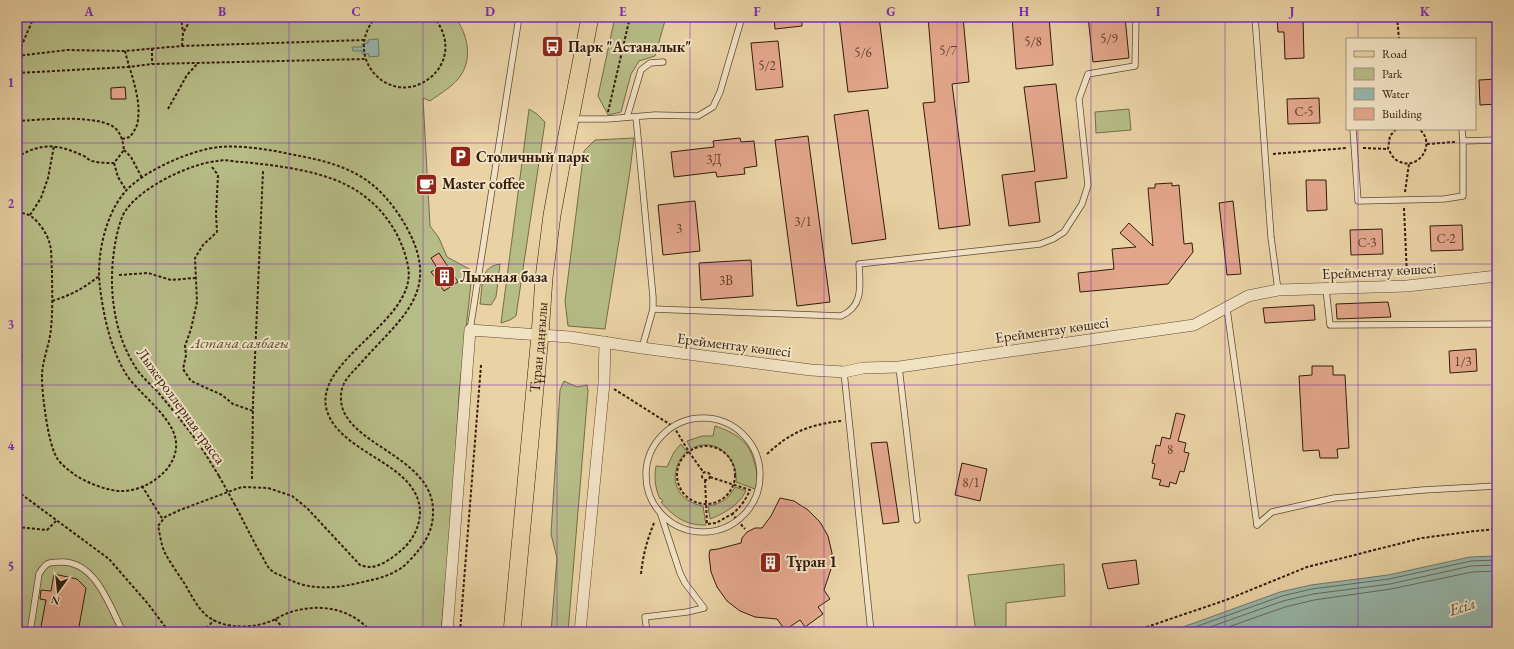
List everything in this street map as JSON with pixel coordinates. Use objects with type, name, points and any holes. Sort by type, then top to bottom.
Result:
[{"type":"main road","name":"Тұран даңғылы","points":[[512,632],[544,278],[552,215],[590,17]]},
{"type":"street","name":"Ерейментау көшесі","points":[[470,330],[570,337],[811,370],[844,372],[863,368],[899,367],[1194,325],[1227,309],[1248,296],[1278,290],[1407,286],[1497,276]]},
{"type":"street","points":[[447,632],[470,330]]},
{"type":"street","points":[[580,632],[604,383],[604,342]]},
{"type":"lane","points":[[470,330],[519,17]]},
{"type":"lane","points":[[570,119],[607,120],[655,115],[698,116],[712,107],[720,92],[742,17]]},
{"type":"lane","points":[[653,309],[841,316],[849,312],[857,302],[860,291],[859,264],[1040,244],[1053,239],[1064,232],[1082,204],[1088,185],[1079,99],[1088,74],[1135,66],[1136,17]]},
{"type":"lane","points":[[1255,17],[1271,237],[1278,290]]},
{"type":"lane","points":[[627,117],[641,70],[650,63],[663,62]]},
{"type":"lane","points":[[636,117],[653,309],[642,348]]},
{"type":"lane","points":[[1353,130],[1353,148],[1358,201],[1444,199],[1463,196],[1464,141],[1462,130]]},
{"type":"lane","points":[[1464,141],[1497,140]]},
{"type":"lane","points":[[1326,289],[1330,325],[1497,324]]},
{"type":"lane","points":[[1227,309],[1257,525],[1272,512],[1334,498],[1423,490],[1497,486]]},
{"type":"lane","points":[[899,367],[917,520]]},
{"type":"lane","points":[[844,372],[871,632]]},
{"type":"lane","points":[[693,419],[712,419],[730,425],[745,437],[753,448],[758,460],[760,474],[754,500],[747,511],[722,528],[706,532],[690,530],[674,525],[661,514],[651,500],[646,484],[646,466],[651,450],[661,436],[673,427],[693,419]]},
{"type":"lane","points":[[647,632],[645,617],[686,612],[704,608],[685,583],[680,573],[661,514]]},
{"type":"lane","points":[[30,632],[39,574],[44,566],[51,562],[66,562],[82,567],[102,590],[121,631]]},
{"type":"path","points":[[17,56],[34,17]]},
{"type":"path","points":[[181,17],[183,33],[182,46]]},
{"type":"path","points":[[183,33],[192,17]]},
{"type":"path","points":[[376,17],[369,25],[364,40],[364,50],[367,64],[375,75],[386,83],[399,87],[413,86],[426,81],[436,72],[443,61],[446,47],[444,34],[438,22],[433,17]]},
{"type":"path","points":[[608,115],[630,17]]},
{"type":"path","points":[[1397,17],[1399,38]]},
{"type":"path","points":[[17,56],[67,50],[125,51],[182,46],[364,40]]},
{"type":"path","points":[[152,48],[152,64]]},
{"type":"path","points":[[122,139],[130,137],[136,128],[138,120],[138,105],[125,51]]},
{"type":"path","points":[[17,73],[128,67],[152,64],[366,59]]},
{"type":"path","points":[[168,109],[187,75],[198,63]]},
{"type":"path","points":[[17,121],[85,119],[105,124],[116,129],[122,139],[124,150],[131,157],[142,178]]},
{"type":"path","points":[[1395,130],[1390,136],[1388,149],[1393,157],[1398,161],[1409,164],[1417,161],[1426,151],[1427,144],[1424,134],[1420,130]]},
{"type":"path","points":[[1427,144],[1464,141]]},
{"type":"path","points":[[17,157],[28,150],[42,146],[54,146],[93,161],[114,163]]},
{"type":"path","points":[[17,212],[30,215],[41,198],[48,178],[54,146]]},
{"type":"path","name":"Лыжероллерная трасса","points":[[30,215],[41,226],[50,242],[52,301],[51,330],[42,374],[45,409],[51,440],[57,460],[75,475],[98,486],[122,491],[138,488],[159,477],[168,469],[176,448],[175,437],[169,424],[160,412],[136,388],[124,371],[115,351],[106,322],[99,282],[101,252],[108,218],[126,190],[142,178],[177,159],[202,150],[222,147],[267,150],[315,159],[360,175],[377,189],[391,204],[404,222],[413,239],[420,262],[419,291],[408,311],[395,328],[370,352],[344,382],[340,394],[342,409],[354,427],[418,474],[428,487],[433,502],[433,523],[425,544],[402,568],[387,576],[337,588],[316,588],[297,584],[271,570],[251,538],[235,505],[219,476],[189,430],[137,370],[120,336],[116,322],[112,288],[114,254],[118,227],[125,211],[137,198],[158,184],[190,167],[219,160],[264,164],[305,171],[340,182],[358,191],[376,205],[390,222],[400,239],[406,255],[409,273],[404,295],[390,315],[341,365],[328,386],[326,398],[327,412],[337,429],[347,439],[402,477],[414,491],[420,508],[419,526],[406,546],[392,559],[371,567],[360,565],[307,508],[292,496],[268,488],[242,487],[180,510],[165,517],[163,520]]},
{"type":"path","points":[[1266,155],[1353,148],[1388,149]]},
{"type":"path","points":[[114,163],[124,150]]},
{"type":"path","points":[[114,163],[118,177],[126,190]]},
{"type":"path","points":[[1407,286],[1403,200],[1409,164]]},
{"type":"path","points":[[212,167],[218,175],[216,214],[217,232],[203,245],[195,258],[197,302],[185,346],[186,355],[183,369],[191,381],[222,394],[233,404],[253,411]]},
{"type":"path","points":[[252,479],[253,411],[263,171]]},
{"type":"path","points":[[119,275],[148,273],[171,280],[195,278]]},
{"type":"path","points":[[52,301],[85,288],[99,276]]},
{"type":"path","points":[[17,335],[22,348],[22,363],[17,374]]},
{"type":"path","points":[[460,632],[481,365]]},
{"type":"path","points":[[604,383],[673,427],[704,473],[709,473],[710,477],[750,490],[746,499],[738,510],[716,522],[707,524],[705,480],[702,477],[704,473]]},
{"type":"path","points":[[767,454],[779,443],[799,431],[821,424],[850,420]]},
{"type":"path","points":[[697,448],[715,448],[723,452],[729,458],[735,475],[734,484],[722,499],[713,503],[706,504],[694,501],[686,495],[680,487],[677,478],[678,468],[682,459],[689,452],[697,448]]},
{"type":"path","points":[[705,480],[708,480],[710,477]]},
{"type":"path","points":[[142,486],[163,520],[158,526],[164,552],[199,607],[214,620],[220,623],[238,626],[257,626],[296,611],[309,608],[325,608],[341,611],[356,618],[371,632]]},
{"type":"path","points":[[17,491],[109,559],[149,605],[169,632]]},
{"type":"path","points":[[641,574],[642,558],[646,541],[655,521],[661,514]]},
{"type":"path","points":[[732,514],[745,529]]},
{"type":"path","points":[[17,527],[47,530],[57,520]]},
{"type":"path","points":[[1132,632],[1226,600],[1307,567],[1422,538],[1497,529]]},
{"type":"path","points":[[275,619],[287,632]]},
{"type":"path","points":[[203,632],[214,620]]},
{"type":"green space","name":"Астана саябағы","points":[[17,17],[455,17],[463,30],[467,45],[468,53],[465,68],[458,79],[443,92],[430,101],[423,98],[430,226],[439,238],[447,257],[471,270],[471,283],[459,393],[453,504],[441,632],[17,632]]},
{"type":"green space","points":[[615,17],[666,17],[655,56],[639,61],[631,74],[621,112],[608,115],[598,96]]},
{"type":"green space","points":[[529,109],[545,122],[516,316],[501,323]]},
{"type":"green space","points":[[1129,109],[1131,130],[1096,133],[1095,112]]},
{"type":"green space","points":[[634,138],[605,329],[568,326],[565,301],[584,151],[595,140]]},
{"type":"green space","points":[[500,264],[496,297],[491,305],[480,304],[482,284],[485,273],[493,266]]},
{"type":"green space","points":[[564,381],[577,387],[587,385],[588,391],[568,632],[551,632],[557,558],[551,534],[560,390]]},
{"type":"green space","points":[[715,426],[740,438],[752,454],[757,482],[755,489],[736,482],[736,473],[733,465],[729,457],[723,451],[708,445],[700,445],[691,449],[687,441],[702,436],[713,436]]},
{"type":"green space","points":[[681,444],[687,452],[680,459],[675,474],[675,481],[680,493],[685,498],[703,506],[706,525],[692,524],[675,516],[661,502],[663,501],[661,498],[660,499],[657,491],[655,479],[656,466],[667,467],[674,452]]},
{"type":"green space","points":[[735,487],[746,491],[743,496],[731,508],[710,519],[708,506],[717,504],[724,500]]},
{"type":"green space","points":[[1064,564],[1065,596],[1006,603],[1006,632],[976,632],[968,575]]},
{"type":"water","points":[[378,39],[379,56],[369,57],[369,54],[362,54],[362,51],[353,51],[352,47],[362,47],[362,44],[368,43],[368,40]]},
{"type":"water","name":"Есіл","points":[[1497,556],[1497,632],[1169,632],[1280,592],[1311,585],[1388,575],[1470,557]]},
{"type":"building","points":[[774,17],[802,17],[802,26],[775,29]]},
{"type":"building","points":[[839,17],[879,17],[888,88],[848,92]]},
{"type":"building","points":[[928,17],[963,17],[969,82],[952,84],[970,225],[939,229],[923,103],[935,102]]},
{"type":"building","points":[[1012,17],[1049,17],[1053,65],[1016,69]]},
{"type":"building","points":[[1088,17],[1125,17],[1129,58],[1093,62]]},
{"type":"building","points":[[1303,17],[1304,58],[1285,59],[1284,32],[1278,32],[1277,18]]},
{"type":"building","points":[[778,41],[783,87],[756,90],[751,43]]},
{"type":"building","points":[[1497,79],[1497,104],[1480,105],[1479,80]]},
{"type":"building","points":[[1056,84],[1067,178],[1035,182],[1040,222],[1009,226],[1002,175],[1035,171],[1024,87]]},
{"type":"building","points":[[125,87],[126,99],[111,99],[111,88]]},
{"type":"building","points":[[1319,98],[1320,123],[1288,124],[1287,99]]},
{"type":"building","points":[[868,110],[886,239],[852,244],[834,115]]},
{"type":"building","points":[[808,136],[830,302],[797,306],[775,140]]},
{"type":"building","points":[[740,138],[741,142],[754,141],[757,166],[744,168],[745,174],[717,177],[716,172],[674,177],[671,152],[714,147],[713,141]]},
{"type":"building","points":[[1306,180],[1326,180],[1327,210],[1307,211]]},
{"type":"building","points":[[1172,183],[1172,186],[1179,185],[1184,244],[1192,243],[1193,252],[1168,284],[1080,292],[1078,273],[1114,269],[1112,249],[1136,247],[1120,233],[1129,223],[1153,246],[1148,188],[1155,188],[1155,184]]},
{"type":"building","points":[[695,201],[700,251],[663,255],[658,205]]},
{"type":"building","points":[[1233,201],[1241,274],[1227,275],[1219,203]]},
{"type":"building","points":[[1462,225],[1463,250],[1431,251],[1430,226]]},
{"type":"building","points":[[1382,229],[1383,254],[1351,255],[1350,230]]},
{"type":"building","name":"Лыжная база","points":[[439,253],[458,282],[444,291],[431,272],[437,268],[431,258]]},
{"type":"building","points":[[751,260],[753,296],[701,300],[699,263]]},
{"type":"building","points":[[1388,302],[1391,317],[1337,319],[1336,304]]},
{"type":"building","points":[[1314,305],[1315,320],[1265,323],[1263,308]]},
{"type":"building","points":[[1476,349],[1477,371],[1450,373],[1449,351]]},
{"type":"building","points":[[1312,366],[1333,366],[1333,375],[1345,375],[1349,448],[1337,449],[1338,458],[1320,458],[1319,450],[1303,451],[1299,376],[1312,375]]},
{"type":"building","points":[[1176,413],[1185,415],[1178,441],[1186,443],[1184,452],[1189,453],[1184,472],[1180,471],[1176,484],[1170,482],[1169,487],[1159,485],[1161,480],[1152,478],[1155,464],[1152,463],[1156,445],[1160,446],[1162,437],[1170,439]]},
{"type":"building","points":[[887,442],[899,522],[883,524],[871,443]]},
{"type":"building","points":[[962,463],[987,469],[980,501],[955,495]]},
{"type":"building","name":"Тұран 1","points":[[780,498],[794,501],[808,510],[820,522],[828,536],[832,553],[831,569],[824,590],[830,599],[818,607],[823,614],[805,627],[800,620],[785,630],[777,619],[755,617],[740,611],[727,601],[717,587],[711,572],[709,555],[710,550],[741,543],[742,538],[747,532],[755,528],[762,528],[771,516]]},
{"type":"building","points":[[1136,560],[1139,584],[1108,589],[1102,564]]},
{"type":"building","points":[[54,574],[77,579],[86,588],[78,632],[40,632],[46,600],[40,599],[41,590],[51,591]]},
{"type":"place","name":"Парк \"Астаналык\"","points":[[553,47]]},
{"type":"place","name":"Столичный парк","points":[[461,157]]},
{"type":"place","name":"Master coffee","points":[[426,184]]},
{"type":"place","name":"Лыжная база","points":[[445,277]]},
{"type":"place","name":"Тұран 1","points":[[771,562]]}]
